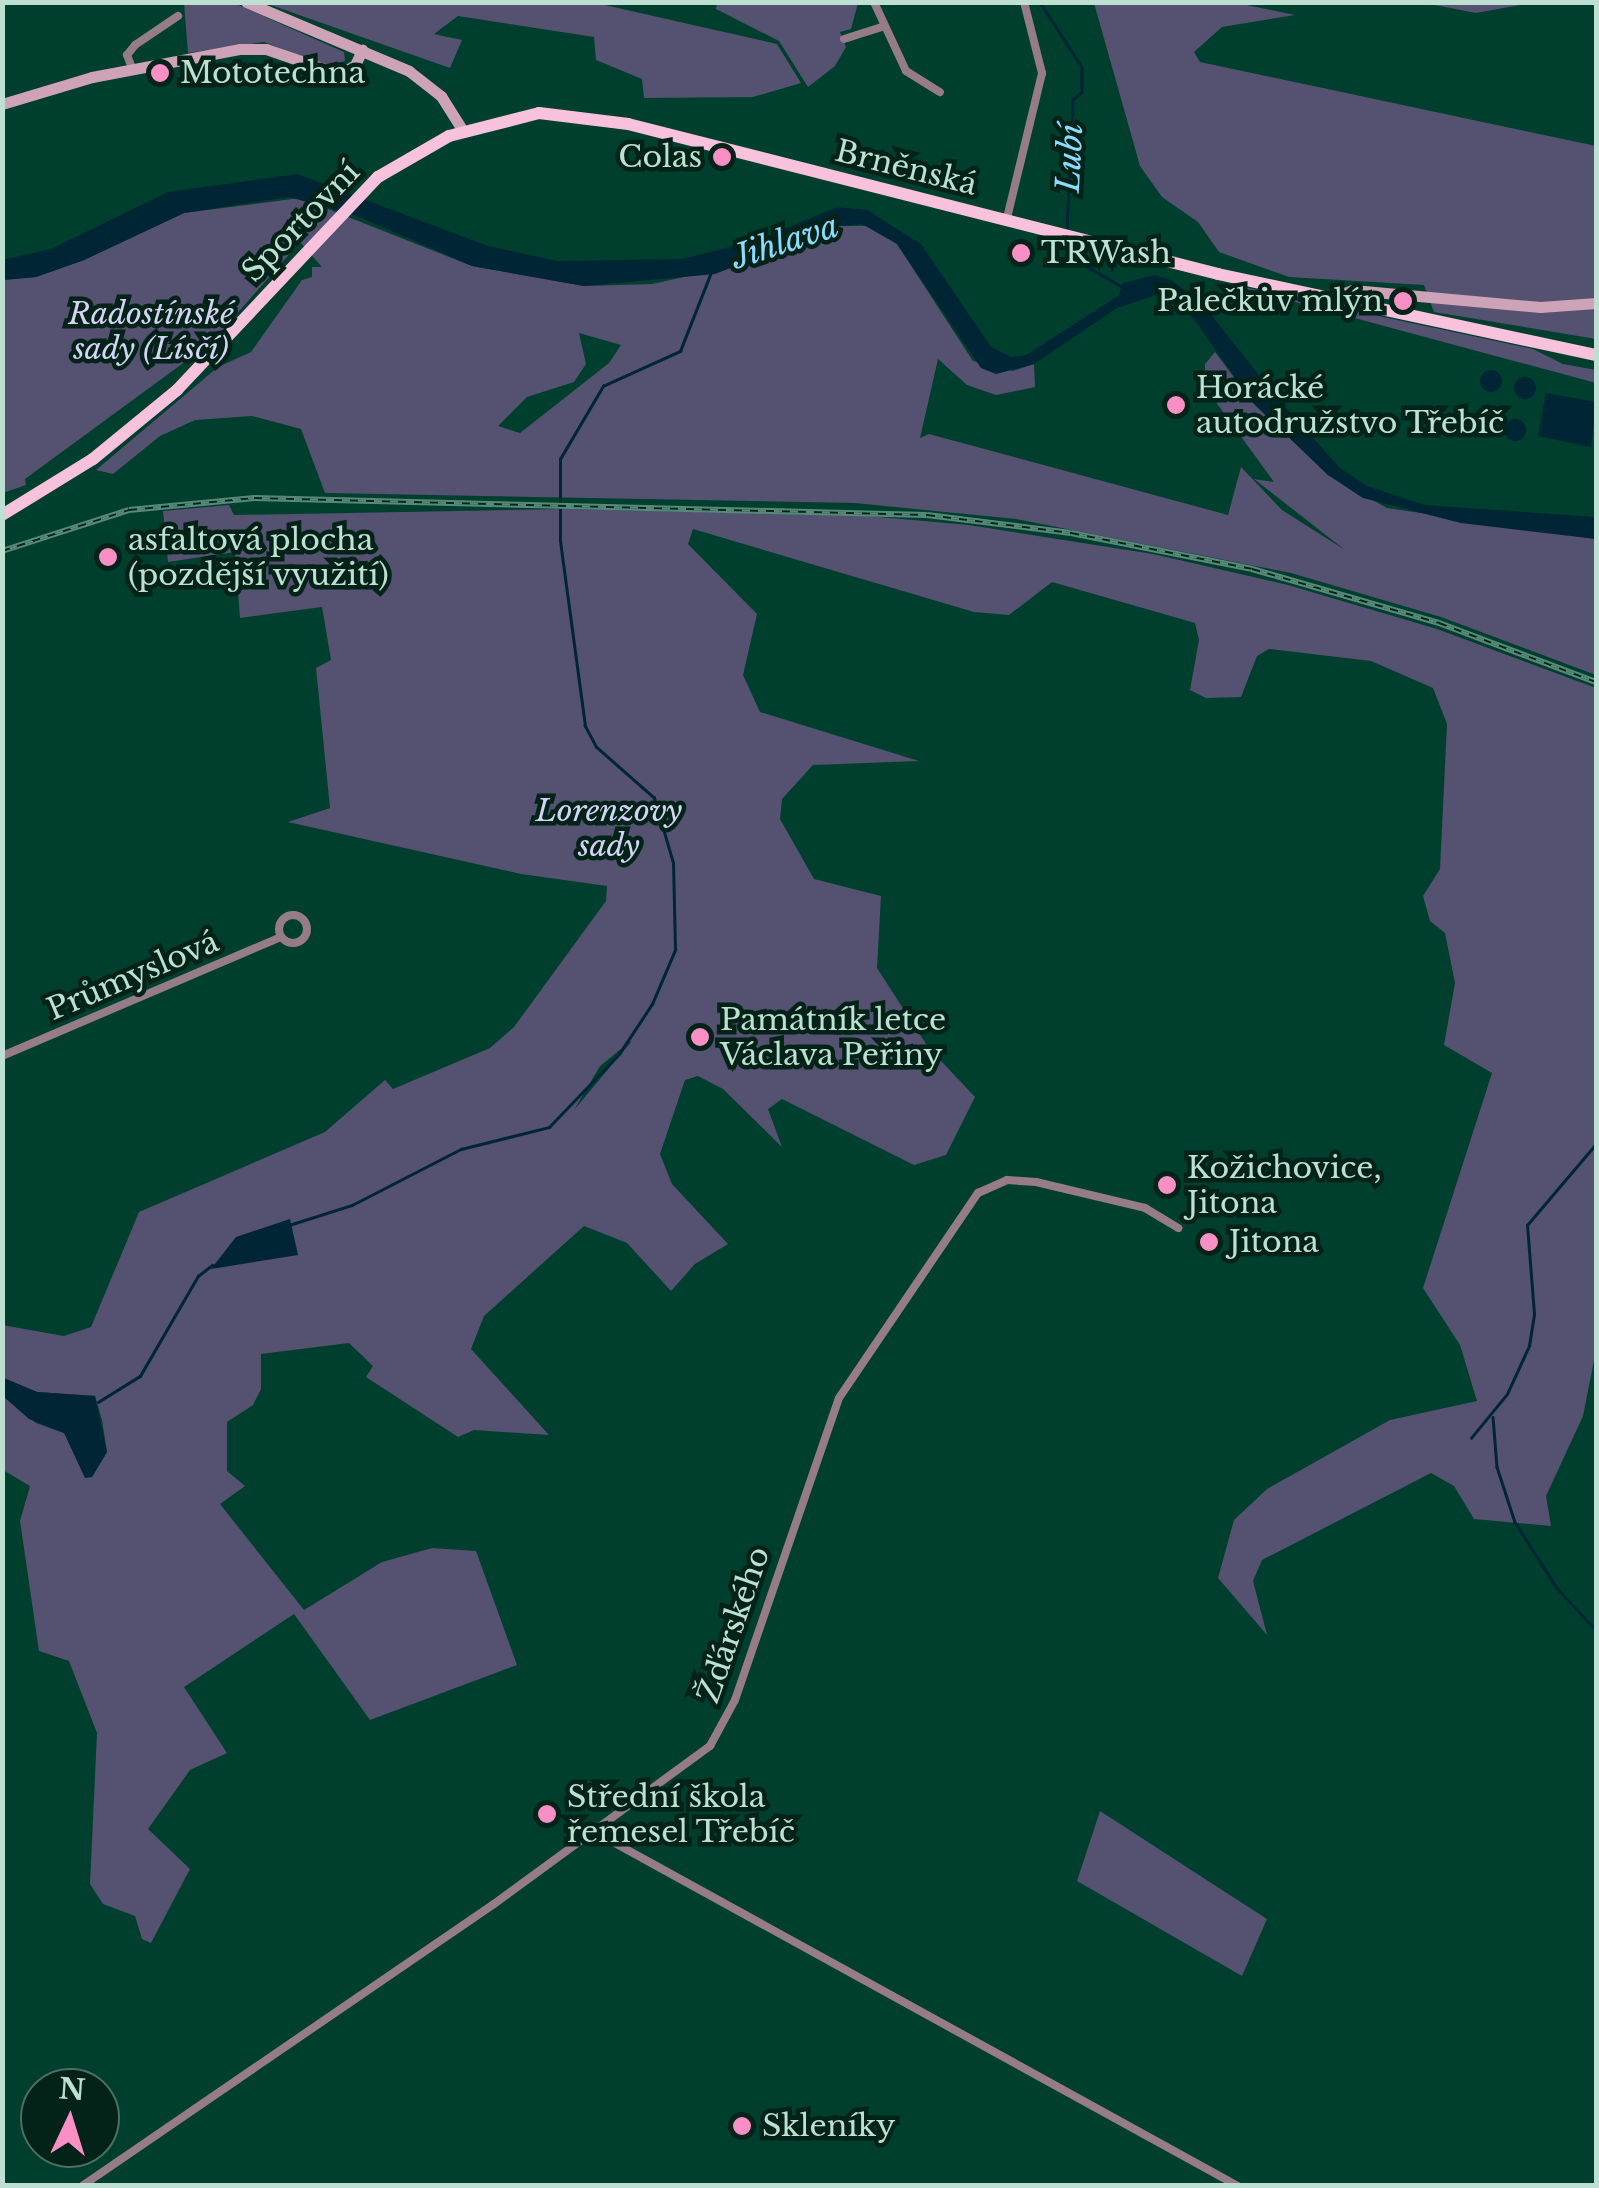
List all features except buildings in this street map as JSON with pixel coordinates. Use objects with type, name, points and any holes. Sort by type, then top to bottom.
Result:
[{"type":"main road","name":"Brněnská","points":[[460,125],[539,113],[581,116],[1007,218],[1218,274],[1596,355]]},
{"type":"main road","name":"Sportovní","points":[[2,515],[93,459],[177,390],[318,235],[378,177],[460,125]]},
{"type":"street","points":[[246,2],[417,76],[460,125]]},
{"type":"street","points":[[874,2],[896,57],[928,87],[940,92]]},
{"type":"street","points":[[1007,218],[1042,73],[1024,2]]},
{"type":"street","points":[[132,68],[127,55],[134,44],[178,16]]},
{"type":"street","points":[[844,39],[885,26]]},
{"type":"street","points":[[2,104],[132,68],[258,48],[339,74],[356,65],[362,50]]},
{"type":"street","points":[[928,87],[935,75]]},
{"type":"street","points":[[1328,299],[1360,290],[1540,307],[1596,303]]},
{"type":"street","name":"Průmyslová","points":[[2,1056],[281,937]]},
{"type":"street","name":"Žďárského","points":[[82,2186],[697,1758],[720,1732],[838,1398],[879,1348],[966,1205],[992,1184],[1017,1179],[1145,1208],[1178,1228]]},
{"type":"street","points":[[593,1831],[1238,2186]]},
{"type":"green space","points":[[717,2],[858,3],[851,29],[840,32],[846,47],[835,66],[808,87],[779,41],[716,9]]},
{"type":"green space","points":[[1233,2],[1295,15],[1222,27],[1194,52],[1200,62],[1596,146],[1596,339],[1434,312],[1424,285],[1289,277],[1219,252],[1198,222],[1162,197],[1140,166],[1094,3]]},
{"type":"green space","points":[[1596,2],[1531,3],[1476,13],[1424,3]]},
{"type":"green space","points":[[184,3],[234,3],[344,52],[345,61],[326,66],[264,42],[188,53]]},
{"type":"green space","points":[[265,3],[596,3],[777,44],[801,83],[753,97],[644,98],[642,79],[596,60],[594,37],[458,16],[434,34],[462,40],[450,68]]},
{"type":"green space","name":"Radostínské sady (Lísčí)","points":[[300,198],[472,266],[584,286],[652,284],[753,262],[839,226],[872,226],[897,244],[973,361],[1013,371],[1034,364],[1035,387],[996,395],[967,385],[938,359],[920,438],[929,434],[1228,515],[1241,467],[1282,510],[1345,550],[1254,479],[1274,482],[1205,387],[1205,364],[1215,352],[1254,404],[1328,475],[1387,508],[1596,539],[1596,675],[1441,617],[1291,573],[1016,519],[855,503],[325,493],[301,429],[252,416],[195,420],[160,436],[113,474],[96,470],[218,367],[251,352],[302,280],[312,277],[312,267],[322,267],[300,242],[212,342],[25,479],[26,485],[3,493],[3,280],[36,277],[84,260],[184,213]],"holes":[[[579,333],[621,345],[609,363],[520,433],[498,426],[527,397],[574,382],[586,364]]]},
{"type":"green space","points":[[1225,283],[1533,349],[1563,364],[1596,370],[1596,383]]},
{"type":"green space","name":"Lorenzovy sady","points":[[229,505],[234,515],[565,509],[868,516],[969,525],[1153,554],[1288,585],[1437,629],[1596,688],[1596,1350],[1583,1416],[1546,1496],[1551,1526],[1474,1519],[1454,1486],[1431,1473],[1262,1560],[1253,1581],[1267,1635],[1218,1578],[1234,1520],[1267,1489],[1390,1420],[1477,1401],[1460,1345],[1423,1288],[1492,1073],[1444,1045],[1455,983],[1445,933],[1430,921],[1423,896],[1440,869],[1447,724],[1433,688],[1371,661],[1269,649],[1257,656],[1241,697],[1206,698],[1190,690],[1199,640],[1195,623],[1052,582],[1009,615],[974,612],[693,529],[688,544],[757,614],[743,675],[760,712],[919,761],[813,765],[782,799],[780,819],[814,879],[881,896],[877,968],[928,1047],[975,1097],[946,1155],[914,1165],[782,1099],[768,1109],[782,1147],[723,1089],[698,1076],[685,1080],[660,1154],[672,1184],[728,1244],[695,1264],[671,1291],[627,1243],[584,1226],[484,1316],[471,1349],[549,1435],[474,1430],[458,1437],[366,1377],[373,1366],[349,1343],[261,1354],[261,1389],[253,1405],[227,1422],[227,1471],[245,1486],[220,1504],[304,1610],[382,1562],[432,1548],[476,1551],[517,1665],[370,1720],[294,1614],[184,1687],[227,1753],[190,1770],[148,1829],[190,1869],[151,1943],[142,1939],[135,1916],[103,1904],[90,1884],[97,1733],[69,1661],[39,1651],[20,1521],[30,1486],[3,1470],[3,1396],[36,1423],[64,1433],[92,1477],[107,1452],[102,1420],[95,1396],[37,1392],[3,1378],[2,1325],[64,1336],[91,1327],[139,1212],[325,1132],[385,1080],[393,1089],[490,1048],[514,1027],[606,901],[607,886],[521,874],[288,822],[330,808],[316,668],[331,660],[322,607],[240,618],[235,552],[168,562],[163,511]],"holes":[[[631,1041],[574,1110],[600,1066]]]},
{"type":"green space","points":[[1100,1811],[1267,1919],[1242,1976],[1077,1881]]},
{"type":"water","name":"Jihlava","points":[[297,174],[488,246],[557,261],[682,259],[757,240],[838,207],[867,210],[921,244],[991,347],[1011,357],[1026,355],[1118,296],[1123,283],[1154,275],[1171,280],[1202,303],[1273,393],[1340,468],[1367,486],[1425,505],[1596,517],[1596,539],[1461,523],[1363,498],[1328,475],[1254,404],[1193,318],[1159,294],[1117,308],[1034,364],[996,374],[981,368],[897,244],[862,224],[839,226],[715,274],[584,286],[472,266],[357,216],[289,197],[184,213],[84,260],[36,277],[3,280],[2,260],[51,249],[168,192]]},
{"type":"water","points":[[1491,370],[1499,373],[1499,389],[1491,392],[1483,389],[1480,381],[1483,373]]},
{"type":"water","points":[[1525,377],[1533,380],[1533,396],[1525,399],[1517,396],[1514,388],[1517,380]]},
{"type":"water","points":[[1546,393],[1596,402],[1591,447],[1538,436]]},
{"type":"water","points":[[1485,412],[1493,415],[1493,431],[1485,434],[1477,431],[1474,423],[1477,415]]},
{"type":"water","points":[[1515,419],[1523,422],[1523,438],[1515,441],[1507,438],[1504,430],[1507,422]]},
{"type":"water","points":[[290,1219],[298,1255],[211,1269],[236,1237]]},
{"type":"water","points":[[4,1378],[37,1392],[95,1396],[107,1452],[92,1477],[85,1478],[64,1433],[29,1419],[3,1396]]},
{"type":"waterway","name":"Lubí","points":[[1040,2],[1082,67],[1082,92],[1073,100],[1067,230]]},
{"type":"waterway","name":"Lubí","points":[[1068,243],[1086,266],[1123,287]]},
{"type":"waterway","points":[[289,1225],[352,1205],[461,1149],[549,1127],[619,1054],[652,1004],[675,950],[673,863],[654,798],[596,747],[585,726],[560,541],[560,459],[603,386],[680,351],[710,275]]},
{"type":"waterway","points":[[1471,1438],[1507,1394],[1529,1346],[1534,1314],[1527,1225],[1596,1144]]},
{"type":"waterway","points":[[98,1402],[140,1376],[198,1276],[212,1265]]},
{"type":"waterway","points":[[1493,1417],[1497,1467],[1515,1522],[1557,1588],[1596,1630]]},
{"type":"railway","points":[[2,551],[129,510],[254,498],[927,515],[1071,533],[1252,569],[1439,623],[1596,682]]},
{"type":"place","name":"Mototechna","points":[[160,73]]},
{"type":"place","name":"Colas","points":[[722,157]]},
{"type":"place","name":"TRWash","points":[[1021,253]]},
{"type":"place","name":"Palečkův mlýn","points":[[1403,301]]},
{"type":"place","name":"Horácké autodružstvo Třebíč","points":[[1176,405]]},
{"type":"place","name":"asfaltová plocha (pozdější využití)","points":[[108,557]]},
{"type":"place","name":"Památník letce Václava Peřiny","points":[[700,1037]]},
{"type":"place","name":"Kožichovice, Jitona","points":[[1167,1185]]},
{"type":"place","name":"Jitona","points":[[1209,1242]]},
{"type":"place","name":"Střední škola řemesel Třebíč","points":[[547,1814]]},
{"type":"place","name":"Skleníky","points":[[742,2126]]}]
